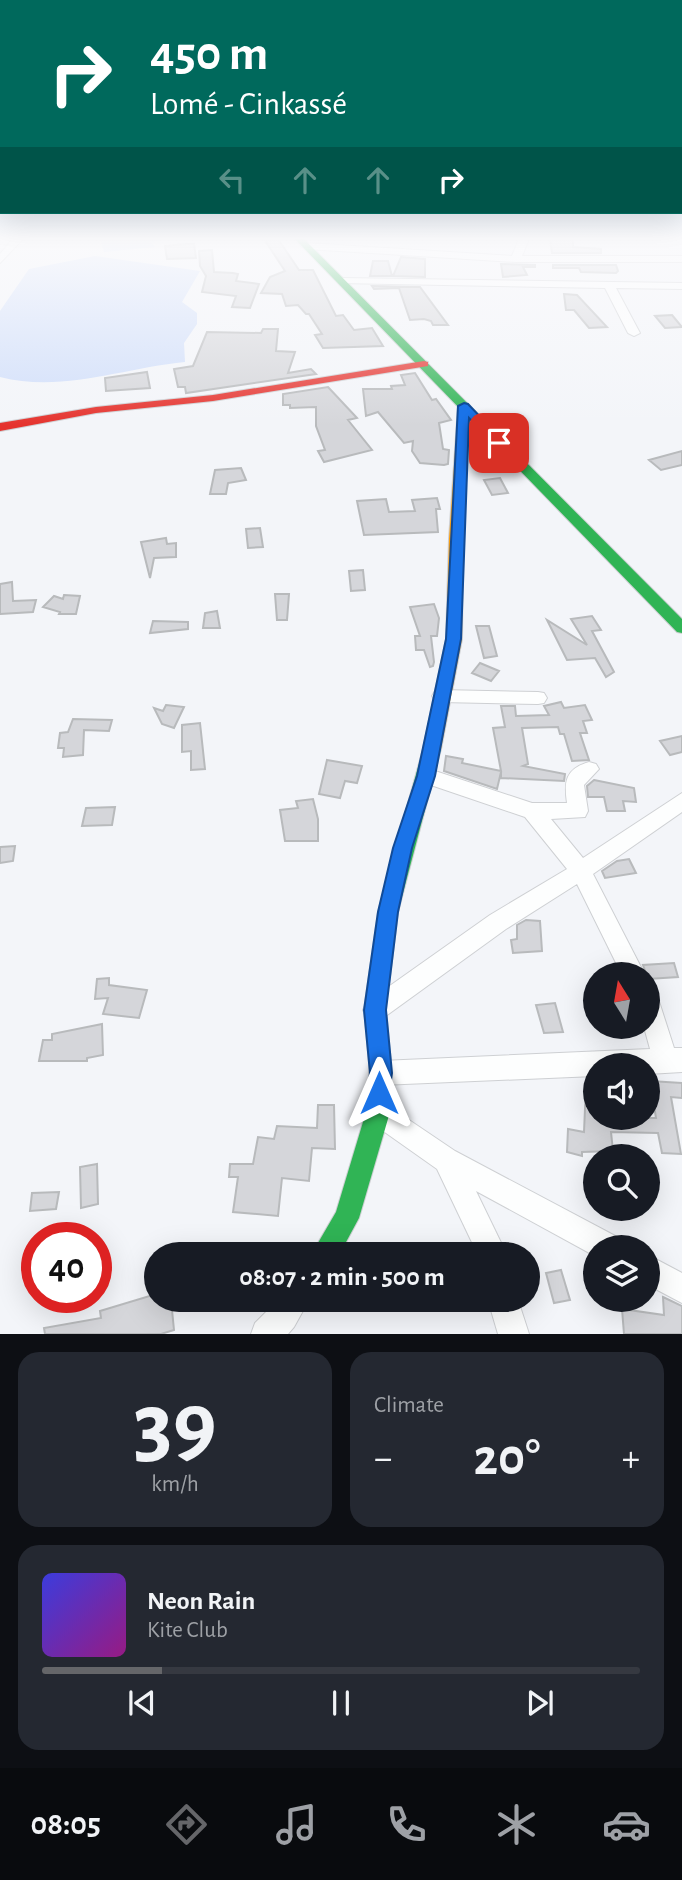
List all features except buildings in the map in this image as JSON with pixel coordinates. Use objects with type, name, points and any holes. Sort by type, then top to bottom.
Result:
[{"type":"main road","points":[[362,301],[682,628]]},
{"type":"main road","points":[[0,427],[96,410],[213,398],[424,364]]},
{"type":"main road","points":[[332,1242],[347,1218],[378,1112],[381,1073],[375,1010],[388,912],[403,848],[426,776],[454,639],[464,406]]},
{"type":"street","points":[[617,301],[634,333]]},
{"type":"street","points":[[441,696],[538,698]]},
{"type":"street","points":[[426,776],[532,810],[578,811],[574,782],[589,769]]},
{"type":"street","points":[[375,1010],[498,922],[581,872],[682,800]]},
{"type":"street","points":[[532,810],[581,872],[627,962]]},
{"type":"street","points":[[381,1073],[673,1060],[660,1029]]},
{"type":"street","points":[[378,1112],[446,1160],[585,1235]]},
{"type":"street","points":[[446,1160],[487,1242]]},
{"type":"street","points":[[660,1276],[682,1289]]},
{"type":"street","points":[[266,1334],[287,1312]]},
{"type":"street","points":[[506,1312],[514,1334]]},
{"type":"shaded area","points":[[7,301],[182,301],[197,313],[197,324],[184,343],[185,362],[69,381],[23,381],[0,377],[0,311]]},
{"type":"traffic: fast","points":[[360,301],[682,628]]},
{"type":"traffic: fast","points":[[332,1242],[347,1218],[378,1112],[381,1073],[375,1010],[388,912],[432,749]]},
{"type":"traffic: slow","points":[[432,749],[454,639],[456,539],[464,406]]},
{"type":"traffic: jam","points":[[0,427],[96,410],[213,398],[424,364]]},
{"type":"route","points":[[379,1093],[381,1073],[375,1010],[388,912],[403,848],[426,776],[454,639],[456,539],[464,406],[499,443]]}]
